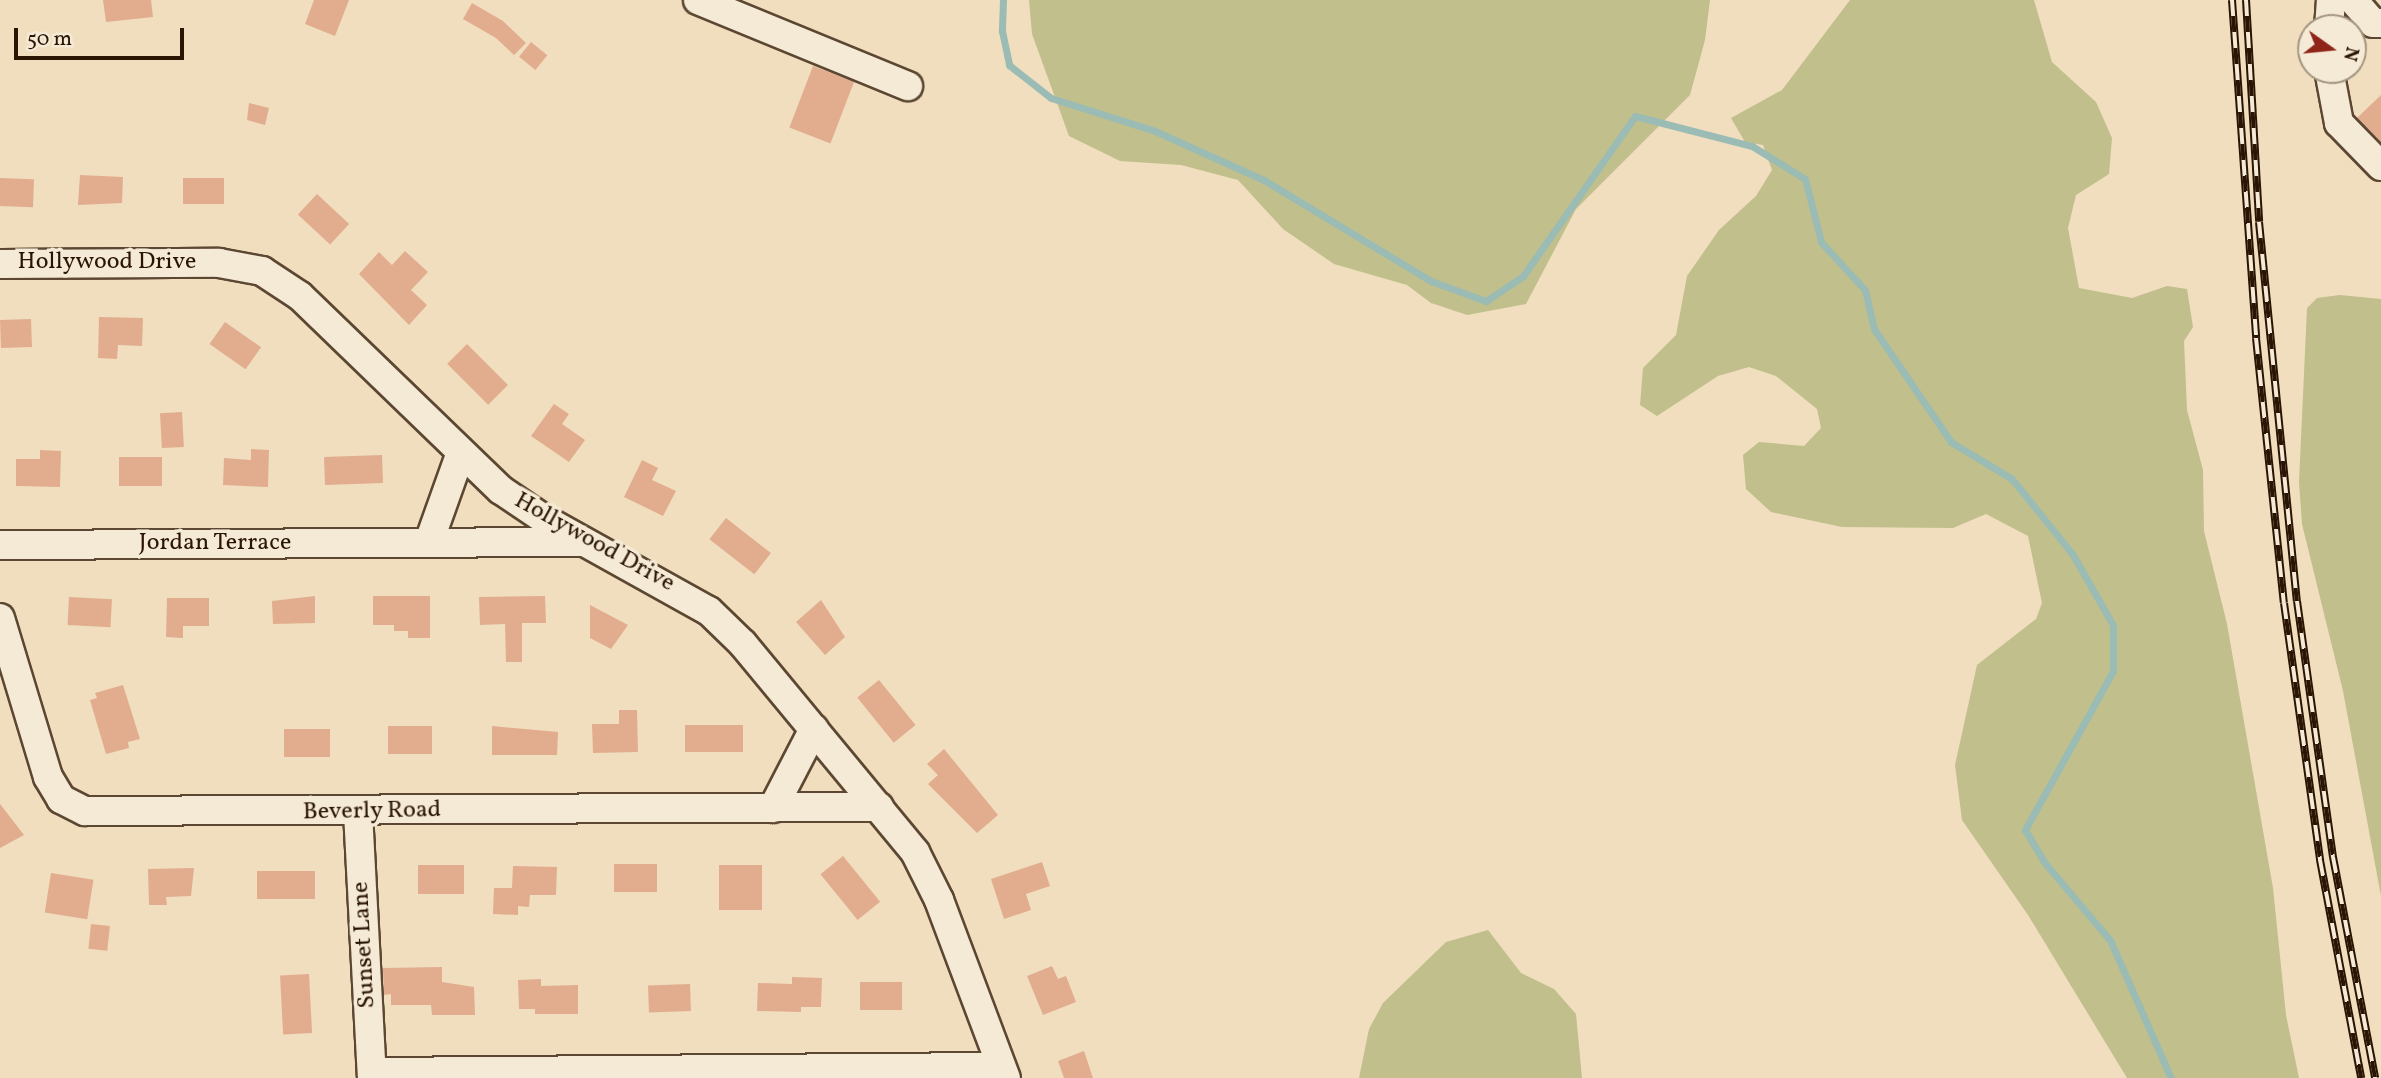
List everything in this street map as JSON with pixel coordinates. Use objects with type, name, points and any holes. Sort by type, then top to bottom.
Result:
[{"type":"street","points":[[698,0],[908,86]]},
{"type":"street","points":[[2353,0],[2373,23],[2381,23]]},
{"type":"street","points":[[2332,84],[2339,123],[2381,166]]},
{"type":"street","name":"Hollywood Drive","points":[[0,264],[219,263],[262,271],[300,296],[460,455],[516,501],[709,611],[814,729],[915,852],[932,884],[1003,1072]]},
{"type":"street","points":[[429,542],[460,455]]},
{"type":"street","name":"Jordan Terrace","points":[[0,545],[586,542]]},
{"type":"street","name":"Beverly Road","points":[[0,618],[48,777],[61,799],[72,807],[116,814],[879,807]]},
{"type":"street","points":[[773,808],[814,729]]},
{"type":"street","name":"Sunset Lane","points":[[358,812],[372,1075]]},
{"type":"street","points":[[372,1075],[1003,1072]]},
{"type":"shaded area","points":[[1029,0],[1710,0],[1705,40],[1690,95],[1576,209],[1526,304],[1467,315],[1431,303],[1407,285],[1334,264],[1283,229],[1238,180],[1181,165],[1120,161],[1069,136],[1032,34]]},
{"type":"shaded area","points":[[1850,0],[2034,0],[2052,62],[2096,102],[2112,138],[2109,174],[2076,195],[2068,228],[2079,288],[2132,298],[2167,286],[2187,289],[2193,327],[2184,341],[2187,410],[2203,470],[2204,531],[2227,624],[2273,888],[2286,1015],[2299,1078],[2127,1078],[2028,915],[1962,820],[1955,765],[1977,665],[2036,619],[2042,603],[2028,536],[1986,514],[1953,528],[1842,527],[1771,512],[1746,489],[1743,455],[1759,442],[1804,446],[1821,428],[1817,409],[1776,376],[1749,367],[1718,376],[1657,416],[1640,405],[1643,368],[1676,335],[1687,276],[1719,230],[1756,196],[1772,170],[1763,145],[1745,142],[1731,118],[1782,90]]},
{"type":"shaded area","points":[[2340,295],[2381,299],[2381,896],[2343,691],[2302,524],[2299,482],[2307,308],[2317,298]]},
{"type":"shaded area","points":[[1488,930],[1521,973],[1554,989],[1576,1014],[1582,1078],[1359,1078],[1369,1029],[1383,1003],[1446,942]]},
{"type":"building","points":[[103,0],[151,0],[153,17],[106,22]]},
{"type":"building","points":[[314,0],[349,0],[335,36],[305,24]]},
{"type":"building","points":[[472,3],[503,21],[526,43],[514,55],[496,38],[463,19]]},
{"type":"building","points":[[531,42],[547,55],[535,70],[519,57]]},
{"type":"building","points":[[813,66],[854,82],[830,143],[789,128]]},
{"type":"building","points":[[2381,95],[2381,142],[2357,118]]},
{"type":"building","points":[[249,103],[269,108],[265,125],[247,120]]},
{"type":"building","points":[[80,175],[123,177],[122,203],[78,205]]},
{"type":"building","points":[[0,178],[34,179],[33,207],[0,206]]},
{"type":"building","points":[[183,178],[224,178],[224,204],[183,204]]},
{"type":"building","points":[[317,194],[349,224],[330,244],[298,214]]},
{"type":"building","points":[[405,251],[428,272],[411,290],[427,305],[409,325],[359,274],[379,252],[392,265]]},
{"type":"building","points":[[99,317],[143,318],[142,346],[118,345],[117,359],[98,358]]},
{"type":"building","points":[[31,319],[32,347],[1,348],[0,320]]},
{"type":"building","points":[[225,322],[261,347],[246,369],[210,344]]},
{"type":"building","points":[[467,344],[508,385],[488,405],[447,364]]},
{"type":"building","points":[[554,404],[569,414],[562,424],[585,440],[569,462],[531,436]]},
{"type":"building","points":[[182,412],[184,447],[162,448],[160,413]]},
{"type":"building","points":[[251,449],[269,450],[268,487],[223,485],[224,458],[251,460]]},
{"type":"building","points":[[40,450],[61,451],[60,487],[16,486],[16,459],[40,459]]},
{"type":"building","points":[[382,455],[383,483],[325,485],[324,457]]},
{"type":"building","points":[[119,457],[162,457],[162,486],[119,486]]},
{"type":"building","points":[[642,460],[658,468],[652,480],[676,491],[663,516],[624,497]]},
{"type":"building","points":[[726,518],[771,553],[754,574],[709,539]]},
{"type":"building","points":[[315,596],[315,623],[273,624],[272,601]]},
{"type":"building","points":[[373,596],[430,596],[430,638],[408,638],[408,631],[394,631],[394,625],[373,625]]},
{"type":"building","points":[[545,596],[546,623],[522,623],[522,662],[506,662],[505,624],[480,625],[479,597]]},
{"type":"building","points":[[69,597],[112,599],[110,627],[68,625]]},
{"type":"building","points":[[167,598],[209,598],[209,626],[183,626],[183,638],[166,637]]},
{"type":"building","points":[[821,600],[845,637],[825,655],[796,622]]},
{"type":"building","points":[[590,605],[628,625],[611,649],[590,638]]},
{"type":"building","points":[[879,680],[916,725],[894,743],[857,698]]},
{"type":"building","points":[[123,685],[140,739],[128,742],[129,748],[106,754],[90,700],[97,698],[95,693]]},
{"type":"building","points":[[619,710],[637,710],[638,752],[593,753],[592,724],[619,724]]},
{"type":"building","points":[[685,725],[743,725],[743,752],[685,752]]},
{"type":"building","points":[[388,726],[432,726],[432,754],[388,754]]},
{"type":"building","points":[[492,726],[558,732],[557,755],[492,755]]},
{"type":"building","points":[[284,729],[330,729],[330,757],[284,757]]},
{"type":"building","points":[[944,749],[998,815],[977,833],[928,784],[938,775],[927,764]]},
{"type":"building","points":[[0,804],[24,835],[0,848]]},
{"type":"building","points":[[843,856],[880,902],[858,920],[820,874]]},
{"type":"building","points":[[1042,862],[1050,886],[1026,894],[1031,910],[1004,919],[991,879]]},
{"type":"building","points":[[614,864],[657,864],[657,892],[614,892]]},
{"type":"building","points":[[418,865],[464,865],[464,894],[418,894]]},
{"type":"building","points":[[719,865],[762,865],[762,910],[719,910]]},
{"type":"building","points":[[513,866],[557,867],[556,895],[530,895],[529,907],[518,906],[518,915],[493,914],[494,888],[512,888]]},
{"type":"building","points":[[194,868],[191,896],[166,897],[167,905],[149,905],[148,869]]},
{"type":"building","points":[[257,871],[315,871],[315,899],[257,899]]},
{"type":"building","points":[[51,873],[93,880],[87,919],[45,913]]},
{"type":"building","points":[[91,924],[110,926],[107,951],[88,949]]},
{"type":"building","points":[[1052,966],[1058,979],[1066,976],[1076,1002],[1043,1015],[1027,976]]},
{"type":"building","points":[[442,967],[442,982],[474,987],[475,1015],[432,1015],[431,1005],[391,1005],[391,994],[384,995],[383,968]]},
{"type":"building","points":[[309,974],[312,1033],[283,1034],[280,976]]},
{"type":"building","points":[[792,977],[822,978],[821,1007],[801,1007],[801,1012],[757,1011],[758,983],[792,984]]},
{"type":"building","points":[[541,979],[541,986],[578,985],[578,1014],[535,1014],[535,1009],[519,1009],[518,980]]},
{"type":"building","points":[[860,982],[902,982],[902,1010],[860,1010]]},
{"type":"building","points":[[690,984],[691,1011],[649,1012],[648,985]]},
{"type":"building","points":[[1084,1051],[1093,1078],[1064,1078],[1058,1061]]},
{"type":"waterway","points":[[1003,0],[1002,31],[1009,65],[1051,98],[1155,131],[1264,180],[1431,281],[1486,301],[1523,276],[1635,116],[1752,146],[1805,179],[1821,242],[1865,290],[1874,329],[1951,442],[2012,479],[2073,555],[2113,625],[2113,671],[2025,830],[2044,862],[2110,940],[2171,1078]]},
{"type":"railway","points":[[2232,0],[2256,338],[2284,603],[2320,860],[2361,1078]]},
{"type":"railway","points":[[2246,0],[2259,222],[2297,601],[2333,857],[2375,1078]]}]
